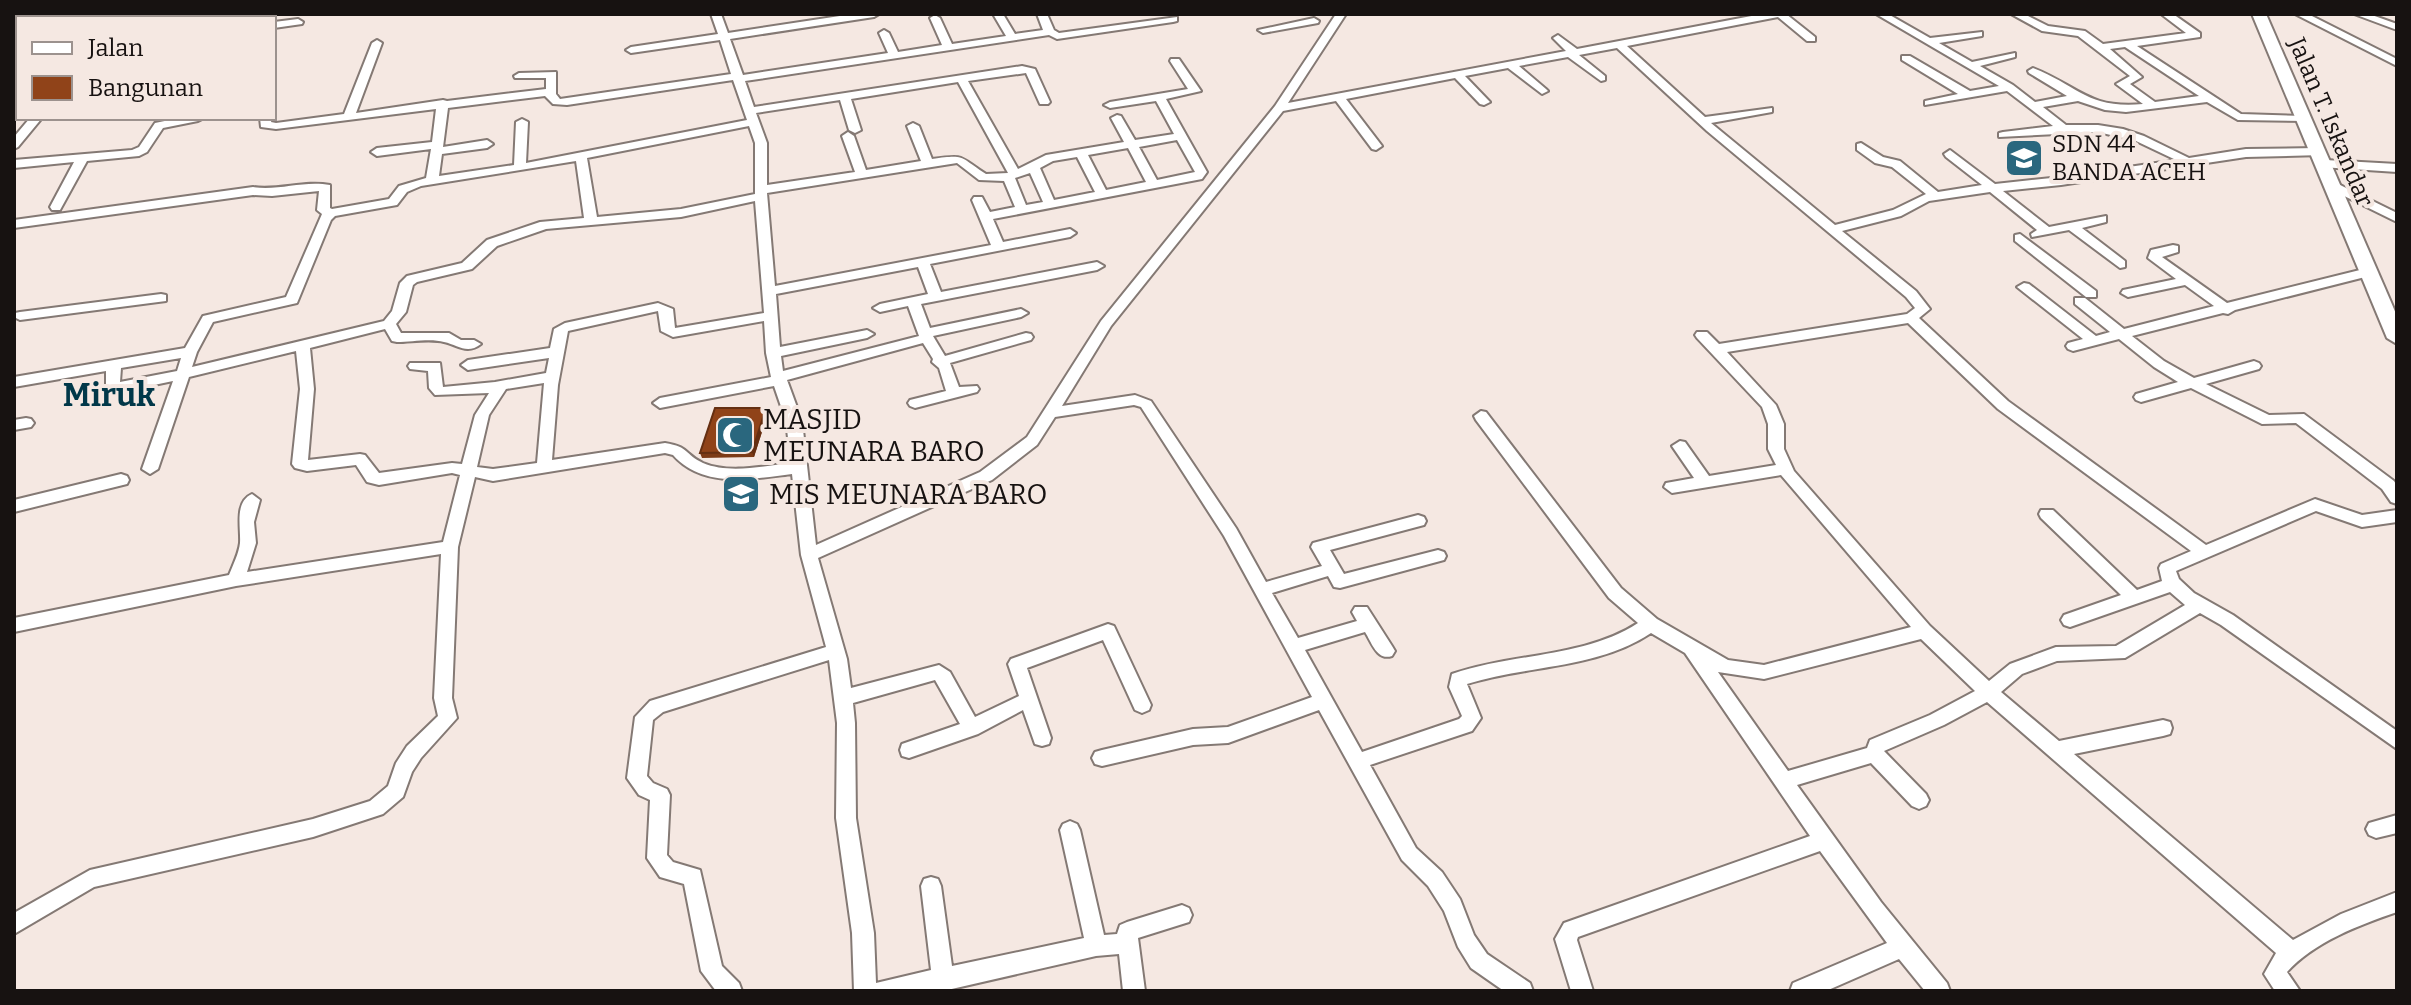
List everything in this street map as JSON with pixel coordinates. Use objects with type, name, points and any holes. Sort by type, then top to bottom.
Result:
[{"type":"street","points":[[243,16],[264,14]]},
{"type":"street","points":[[716,14],[761,143],[761,193],[773,353],[794,421],[808,548],[836,651],[843,698],[846,818],[863,933],[865,991]]},
{"type":"street","points":[[631,50],[874,14]]},
{"type":"street","points":[[998,14],[1012,38]]},
{"type":"street","points":[[1042,14],[1049,31],[1057,36],[1173,19]]},
{"type":"street","points":[[808,548],[986,476],[1032,441],[1106,324],[1279,108],[1341,14]]},
{"type":"street","points":[[1279,108],[1340,99],[1779,14],[1811,39]]},
{"type":"street","points":[[1881,14],[2009,87],[2063,128]]},
{"type":"street","points":[[2016,14],[2046,29],[2081,33],[2137,77],[2122,84],[2151,104]]},
{"type":"street","points":[[2101,47],[2196,35],[2166,14]]},
{"type":"street","name":"Jalan T. Iskandar","points":[[2259,14],[2397,338]]},
{"type":"street","points":[[2300,14],[2397,63]]},
{"type":"street","points":[[2359,14],[2397,27]]},
{"type":"street","points":[[935,18],[949,49]]},
{"type":"street","points":[[1263,30],[1310,18],[1330,31]]},
{"type":"street","points":[[276,25],[298,22]]},
{"type":"street","points":[[519,76],[552,74],[551,92],[555,101],[567,102],[895,57],[1049,31]]},
{"type":"street","points":[[884,33],[895,57]]},
{"type":"street","points":[[1929,41],[1978,34]]},
{"type":"street","points":[[1558,38],[1601,78]]},
{"type":"street","points":[[349,116],[377,43]]},
{"type":"street","points":[[1619,44],[1702,121],[1923,309],[1911,318],[1718,349]]},
{"type":"street","points":[[2127,44],[2243,118],[2304,119]]},
{"type":"street","points":[[1972,65],[2011,55]]},
{"type":"street","points":[[1906,58],[1968,95]]},
{"type":"street","points":[[1110,105],[1195,91],[1175,61]]},
{"type":"street","points":[[1511,65],[1542,91]]},
{"type":"street","points":[[14,224],[253,191],[265,193],[316,187],[326,188],[323,210],[331,213],[387,204],[409,186],[581,157],[844,96],[1029,70],[1044,102]]},
{"type":"street","points":[[2033,71],[2079,97],[2108,108],[2211,98]]},
{"type":"street","points":[[1458,75],[1484,102]]},
{"type":"street","points":[[962,79],[1012,176],[1022,209]]},
{"type":"street","points":[[1929,103],[2009,87]]},
{"type":"street","points":[[266,120],[265,125],[276,126],[551,92]]},
{"type":"street","points":[[844,96],[861,172]]},
{"type":"street","points":[[987,216],[1192,178],[1201,172],[1159,97]]},
{"type":"street","points":[[2035,105],[2079,97]]},
{"type":"street","points":[[1340,99],[1376,146]]},
{"type":"street","points":[[432,181],[443,103]]},
{"type":"street","points":[[1702,121],[1768,110]]},
{"type":"street","points":[[1117,118],[1154,185]]},
{"type":"street","points":[[14,145],[34,120]]},
{"type":"street","points":[[14,164],[135,153],[143,149],[159,125],[187,120]]},
{"type":"street","points":[[520,168],[522,122]]},
{"type":"street","points":[[913,126],[927,162]]},
{"type":"street","points":[[2003,135],[2063,128],[2121,129],[2188,162]]},
{"type":"street","points":[[114,365],[113,384],[116,388],[303,348],[389,324],[399,312],[407,283],[412,279],[467,266],[480,250],[517,232],[591,220],[681,213],[861,172],[927,162],[964,160],[982,177],[1012,176],[1050,158],[1181,136]]},
{"type":"street","points":[[377,152],[487,144]]},
{"type":"street","points":[[1861,147],[1879,160],[1896,164],[1936,196]]},
{"type":"street","points":[[1831,230],[1897,213],[1919,200],[1936,196],[2258,152],[2397,168]]},
{"type":"street","points":[[1081,153],[1102,194]]},
{"type":"street","points":[[1950,154],[2047,232]]},
{"type":"street","points":[[581,157],[591,220]]},
{"type":"street","points":[[56,207],[82,159]]},
{"type":"street","points":[[1034,168],[1050,204]]},
{"type":"street","points":[[2334,186],[2397,218]]},
{"type":"street","points":[[978,200],[999,247]]},
{"type":"street","points":[[150,469],[190,352],[208,319],[292,300],[325,218],[331,213]]},
{"type":"street","points":[[2102,219],[2020,238],[2122,335],[2159,364],[2267,420],[2299,418],[2394,489]]},
{"type":"street","points":[[2073,227],[2120,264]]},
{"type":"street","points":[[770,291],[1070,233]]},
{"type":"street","points":[[2173,249],[2154,255],[2228,310]]},
{"type":"street","points":[[923,262],[936,297]]},
{"type":"street","points":[[880,308],[1097,266]]},
{"type":"street","points":[[2073,346],[2228,310],[2368,272]]},
{"type":"street","points":[[2128,293],[2186,281]]},
{"type":"street","points":[[2024,287],[2094,341]]},
{"type":"street","points":[[20,315],[161,298]]},
{"type":"street","points":[[913,301],[939,362],[946,368],[954,393]]},
{"type":"street","points":[[544,466],[552,377],[565,327],[658,307],[666,309],[668,331],[673,333],[771,316]]},
{"type":"street","points":[[660,403],[780,379],[927,336],[1021,313]]},
{"type":"street","points":[[1911,318],[2003,405],[2204,552]]},
{"type":"street","points":[[389,324],[397,338],[449,337],[458,344],[474,344]]},
{"type":"street","points":[[773,353],[867,334]]},
{"type":"street","points":[[1702,335],[1769,405],[1776,424],[1776,449],[1788,474]]},
{"type":"street","points":[[939,362],[1026,337]]},
{"type":"street","points":[[303,348],[307,389],[300,464],[318,466],[360,459],[373,478],[379,479],[452,468],[493,475],[665,448],[678,450],[685,463],[704,470],[764,471],[801,467]]},
{"type":"street","points":[[14,382],[190,352]]},
{"type":"street","points":[[468,365],[557,352]]},
{"type":"street","points":[[415,366],[435,366],[436,388],[440,392],[497,387],[552,377]]},
{"type":"street","points":[[2141,397],[2254,366]]},
{"type":"street","points":[[14,924],[90,879],[313,828],[376,808],[396,791],[403,769],[446,722],[450,547],[482,415],[497,387]]},
{"type":"street","points":[[915,403],[972,389]]},
{"type":"street","points":[[1048,413],[1135,400],[1146,404],[1263,589],[1409,854],[1435,879],[1453,906],[1465,940],[1479,961],[1522,991]]},
{"type":"street","points":[[1481,416],[1615,593],[1651,624],[1725,667],[1764,672],[1924,631]]},
{"type":"street","points":[[1680,446],[1706,483]]},
{"type":"street","points":[[1672,487],[1785,469],[1924,631],[1989,692],[2293,954]]},
{"type":"street","points":[[14,506],[121,480]]},
{"type":"street","points":[[236,580],[248,543],[246,522],[252,500]]},
{"type":"street","points":[[2397,516],[2362,521],[2315,505],[2167,568],[2173,584],[2397,741]]},
{"type":"street","points":[[2047,514],[2135,598]]},
{"type":"street","points":[[1418,521],[1319,547],[1340,582],[1438,556]]},
{"type":"street","points":[[14,625],[236,580],[450,547]]},
{"type":"street","points":[[1263,589],[1332,569]]},
{"type":"street","points":[[2070,620],[2173,584]]},
{"type":"street","points":[[1874,754],[1877,746],[1937,720],[1989,692],[2016,669],[2056,654],[2119,653],[2200,604]]},
{"type":"street","points":[[1295,646],[1365,618],[1386,651]]},
{"type":"street","points":[[1042,738],[1017,664],[1107,624],[1142,705]]},
{"type":"street","points":[[1359,761],[1465,725],[1472,718],[1458,687],[1458,679],[1607,646],[1638,635],[1651,624]]},
{"type":"street","points":[[1692,650],[1784,780],[1822,841],[1939,991]]},
{"type":"street","points":[[731,991],[712,971],[693,877],[667,870],[657,858],[660,795],[646,789],[637,778],[644,717],[657,706],[836,651]]},
{"type":"street","points":[[843,698],[939,672],[950,683],[971,728]]},
{"type":"street","points":[[909,750],[971,728],[1029,699]]},
{"type":"street","points":[[1102,758],[1193,737],[1228,735],[1325,700]]},
{"type":"street","points":[[2057,750],[2163,728]]},
{"type":"street","points":[[1784,780],[1874,754]]},
{"type":"street","points":[[1874,754],[1919,800]]},
{"type":"street","points":[[2376,829],[2397,824]]},
{"type":"street","points":[[1070,830],[1096,946]]},
{"type":"street","points":[[1582,991],[1566,939],[1571,930],[1822,841]]},
{"type":"street","points":[[931,886],[932,985]]},
{"type":"street","points":[[2281,989],[2275,969],[2293,954],[2350,918],[2397,902]]},
{"type":"street","points":[[1134,991],[1127,932],[1182,915]]},
{"type":"street","points":[[883,991],[932,985],[1096,946],[1127,943]]},
{"type":"street","points":[[1801,991],[1902,947]]},
{"type":"building","name":"MASJID MEUNARA BARO","points":[[715,408],[766,408],[752,452],[700,453]]},
{"type":"place","name":"SDN 44 BANDA ACEH","points":[[2024,158]]},
{"type":"place","name":"MASJID MEUNARA BARO","points":[[735,435]]},
{"type":"place","name":"MIS MEUNARA BARO","points":[[741,494]]},
{"type":"district","name":"Miruk","points":[[109,395]]}]
